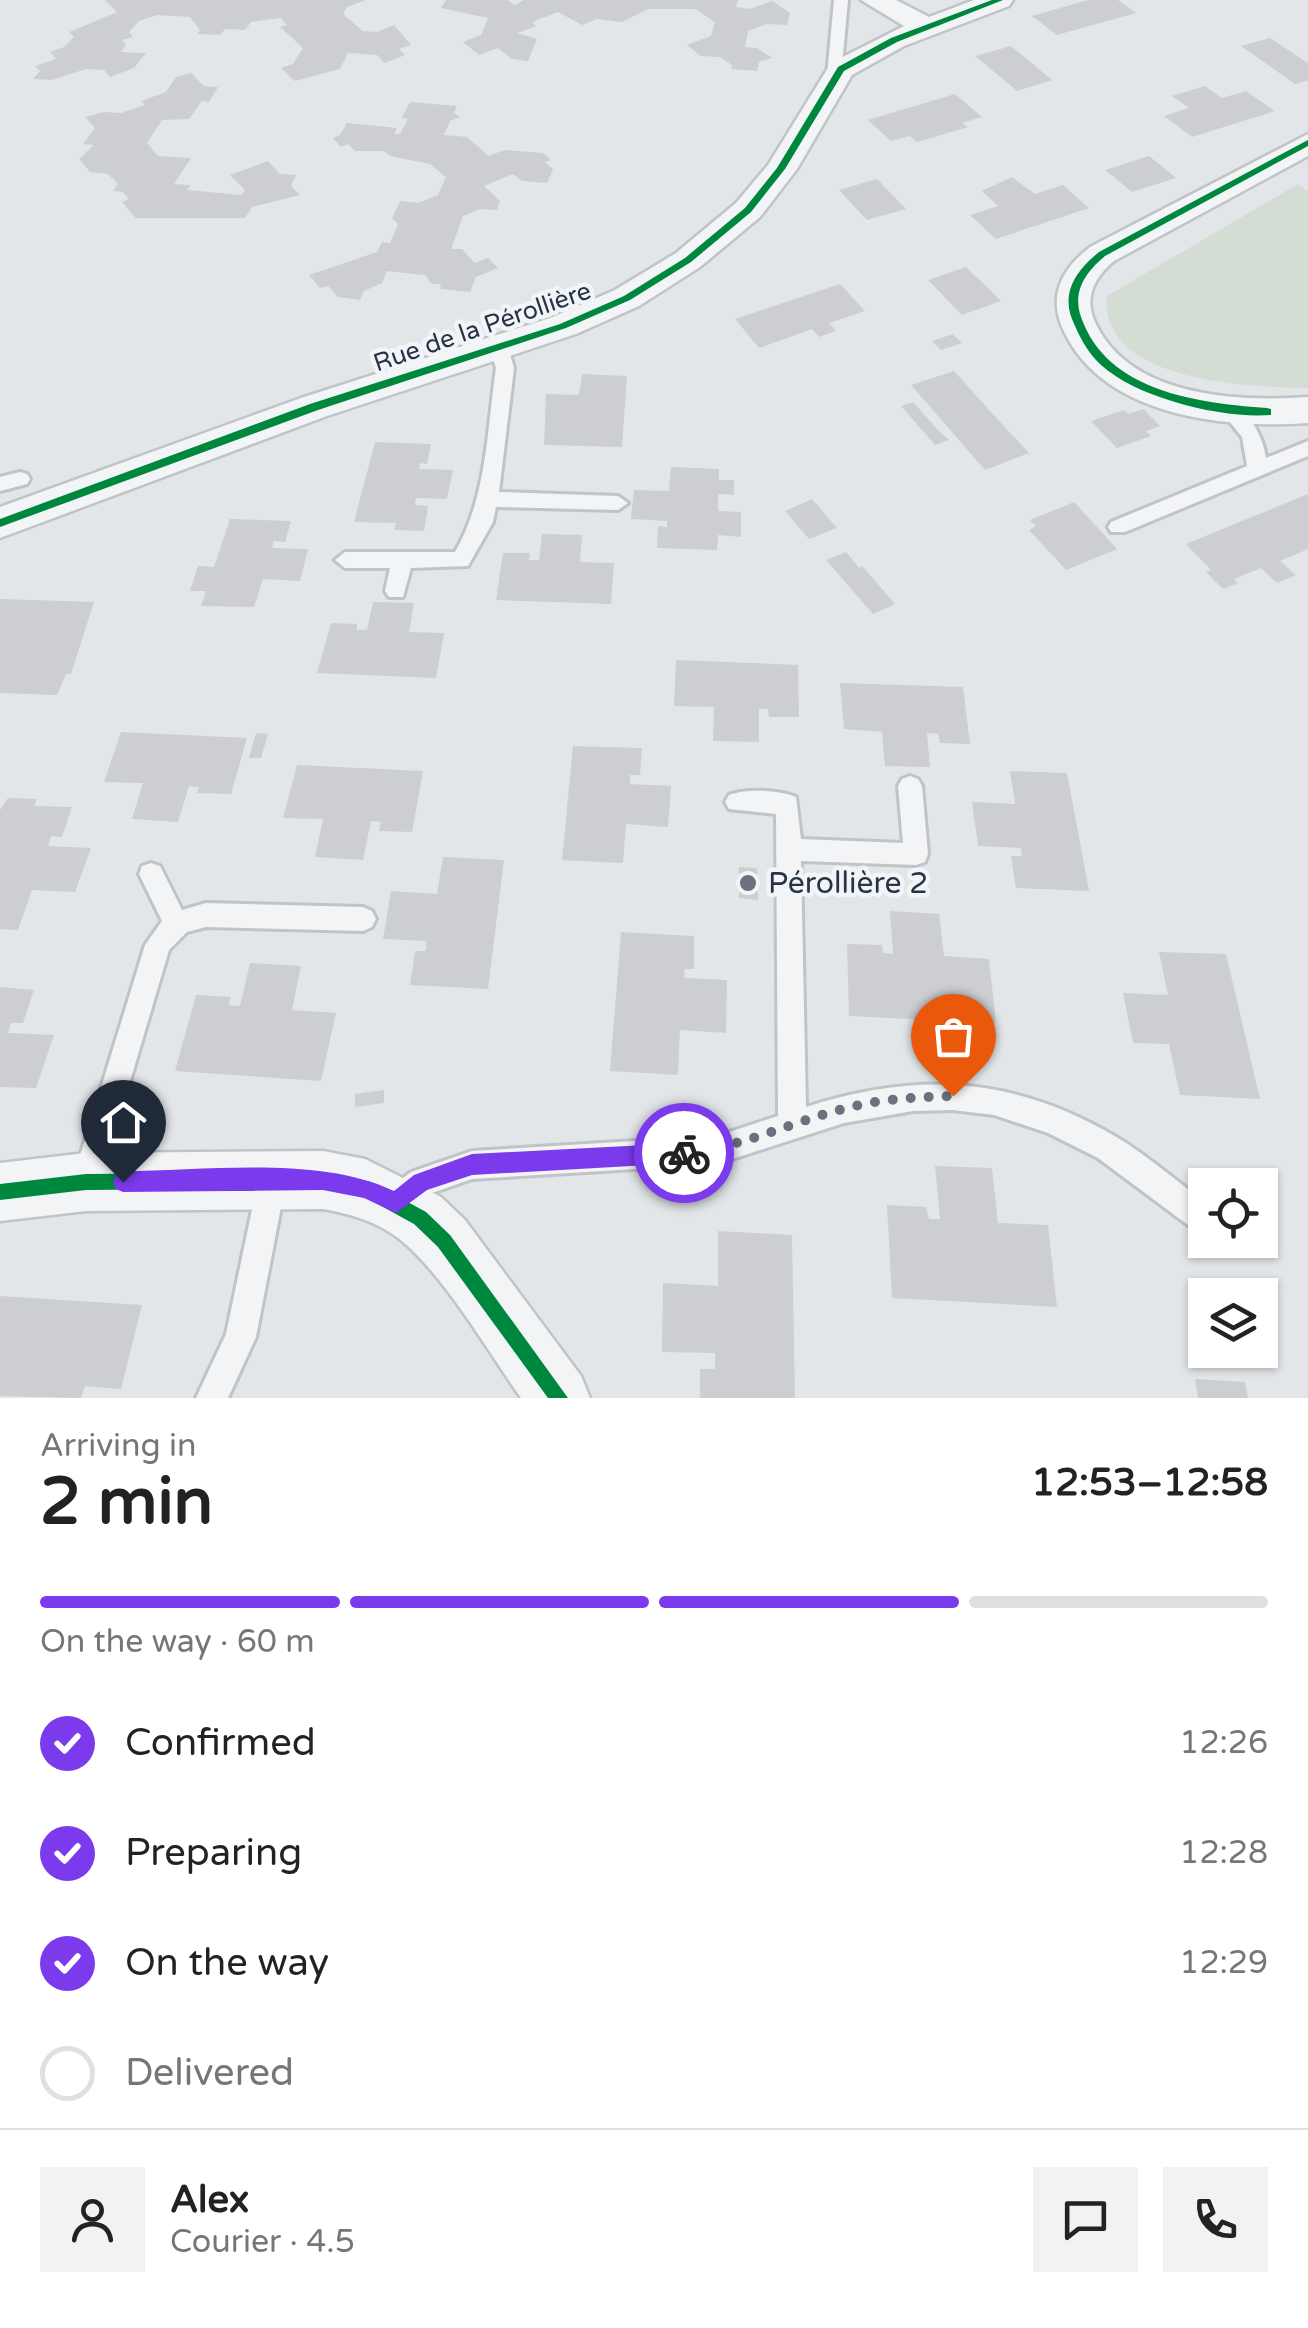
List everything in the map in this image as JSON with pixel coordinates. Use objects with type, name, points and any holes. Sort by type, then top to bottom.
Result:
[{"type":"street","points":[[875,0],[927,28]]},
{"type":"street","name":"Rue de la Pérollière","points":[[0,523],[178,455],[594,313],[688,260],[762,194],[834,76],[867,53],[999,0]]},
{"type":"street","points":[[1308,143],[1102,254],[1079,276],[1073,306],[1085,339],[1118,372],[1170,397],[1229,410],[1308,410]]},
{"type":"street","points":[[0,1192],[86,1182],[323,1180],[365,1188],[420,1218],[444,1241],[559,1398]]},
{"type":"lane","points":[[834,76],[841,0]]},
{"type":"lane","points":[[345,560],[460,560],[483,522],[488,499],[505,368],[499,348]]},
{"type":"lane","points":[[1229,410],[1254,440],[1256,470]]},
{"type":"lane","points":[[1118,527],[1308,448]]},
{"type":"lane","points":[[488,499],[618,503]]},
{"type":"lane","points":[[396,591],[402,560]]},
{"type":"lane","points":[[788,850],[916,854],[910,786]]},
{"type":"lane","points":[[737,802],[788,804],[792,1126]]},
{"type":"lane","points":[[151,874],[176,924]]},
{"type":"lane","points":[[86,1182],[158,945],[176,924],[206,916],[363,919]]},
{"type":"lane","points":[[396,1202],[421,1182],[472,1165],[717,1150],[844,1109],[912,1097],[953,1096],[994,1101],[1053,1121],[1108,1148],[1188,1208]]},
{"type":"lane","points":[[212,1398],[240,1337],[272,1180]]},
{"type":"shaded area","points":[[1298,184],[1308,191],[1308,388],[1251,385],[1183,374],[1152,363],[1127,347],[1111,325],[1107,296]]},
{"type":"building","points":[[105,0],[366,0],[347,7],[343,14],[363,31],[377,32],[394,25],[411,45],[399,49],[405,55],[385,63],[377,55],[348,53],[340,69],[295,81],[281,68],[293,64],[303,48],[280,27],[287,25],[280,18],[251,22],[245,30],[225,29],[220,35],[197,34],[200,30],[190,17],[157,15],[139,21],[129,32],[133,37],[122,40],[126,45],[121,52],[146,53],[134,68],[110,77],[104,70],[86,69],[52,80],[33,79],[40,71],[35,66],[56,59],[50,52],[64,47],[74,37],[69,32],[117,12]]},
{"type":"building","points":[[446,0],[508,0],[515,5],[524,0],[738,0],[736,7],[750,9],[772,1],[790,13],[787,25],[767,24],[748,31],[745,47],[757,48],[772,58],[759,62],[757,71],[731,69],[732,65],[720,57],[701,56],[687,45],[711,36],[715,22],[695,9],[648,9],[622,22],[597,19],[582,25],[558,12],[517,33],[537,39],[528,61],[512,59],[498,48],[479,55],[463,42],[481,35],[488,18],[441,8]]},
{"type":"building","points":[[1088,0],[1118,0],[1136,13],[1057,35],[1032,16]]},
{"type":"building","points":[[1270,38],[1308,63],[1308,80],[1295,84],[1241,46]]},
{"type":"building","points":[[1011,46],[1052,80],[1017,91],[975,56]]},
{"type":"building","points":[[191,73],[204,86],[218,87],[209,102],[202,101],[189,119],[162,120],[147,143],[158,156],[191,158],[174,184],[191,185],[187,190],[242,195],[245,190],[230,175],[268,161],[280,174],[296,175],[291,186],[300,195],[252,207],[245,218],[136,218],[122,202],[129,199],[123,192],[113,191],[118,184],[108,174],[90,172],[79,159],[94,145],[83,144],[95,128],[85,117],[121,113],[145,105],[141,101],[166,92],[176,77]]},
{"type":"building","points":[[1205,86],[1222,98],[1246,91],[1275,111],[1192,137],[1164,116],[1189,108],[1172,96]]},
{"type":"building","points":[[955,94],[982,117],[962,123],[968,127],[917,142],[910,136],[891,141],[868,120]]},
{"type":"building","points":[[410,102],[457,106],[454,113],[460,117],[450,121],[444,135],[467,137],[489,156],[504,150],[543,153],[551,160],[545,162],[553,169],[547,183],[522,181],[513,174],[484,186],[500,201],[497,210],[481,209],[463,216],[451,249],[462,249],[475,263],[488,258],[498,268],[476,277],[470,292],[440,289],[441,284],[432,284],[425,275],[387,271],[382,283],[364,291],[360,300],[338,297],[328,286],[320,288],[309,275],[377,252],[382,242],[390,243],[398,224],[392,218],[400,201],[418,203],[438,195],[446,177],[430,164],[390,156],[384,151],[355,151],[348,144],[341,147],[333,138],[340,135],[347,123],[397,128],[394,134],[400,134],[408,119],[402,118]]},
{"type":"building","points":[[1149,156],[1176,178],[1132,192],[1105,170]]},
{"type":"building","points":[[1012,177],[1035,194],[1063,185],[1089,208],[996,239],[970,215],[998,206],[982,191]]},
{"type":"building","points":[[877,179],[906,209],[867,220],[839,190]]},
{"type":"building","points":[[966,267],[1001,301],[962,315],[928,280]]},
{"type":"building","points":[[840,284],[865,311],[829,323],[836,331],[819,337],[812,329],[759,348],[735,319]]},
{"type":"building","points":[[953,334],[962,343],[941,350],[932,341]]},
{"type":"building","points":[[954,371],[1029,453],[985,470],[911,385]]},
{"type":"building","points":[[582,374],[627,376],[622,447],[544,445],[546,394],[579,395]]},
{"type":"building","points":[[913,402],[949,440],[935,445],[901,406]]},
{"type":"building","points":[[1143,409],[1160,426],[1146,431],[1151,436],[1117,448],[1091,421],[1124,410],[1129,414]]},
{"type":"building","points":[[375,442],[431,444],[427,464],[420,463],[419,469],[453,470],[447,499],[416,498],[415,505],[428,506],[424,531],[394,530],[396,523],[354,522]]},
{"type":"building","points":[[671,467],[719,469],[719,480],[734,480],[734,495],[718,494],[718,511],[741,512],[741,537],[718,535],[717,550],[657,548],[658,526],[667,527],[667,521],[631,519],[634,490],[669,491]]},
{"type":"building","points":[[1308,494],[1308,549],[1280,561],[1296,575],[1277,583],[1261,568],[1234,579],[1238,583],[1223,589],[1186,544]]},
{"type":"building","points":[[812,499],[837,528],[809,539],[785,511]]},
{"type":"building","points":[[1074,502],[1117,549],[1066,570],[1029,530],[1036,526],[1030,520]]},
{"type":"building","points":[[230,519],[291,521],[285,542],[274,541],[272,548],[308,549],[300,581],[263,579],[254,607],[201,606],[206,591],[190,591],[198,566],[214,567]]},
{"type":"building","points":[[542,534],[582,535],[580,562],[614,563],[611,604],[496,600],[503,553],[530,553],[529,560],[539,560]]},
{"type":"building","points":[[846,552],[895,604],[873,614],[826,560]]},
{"type":"building","points":[[0,599],[94,602],[71,674],[66,674],[57,695],[0,693]]},
{"type":"building","points":[[373,602],[414,603],[409,632],[444,633],[436,678],[317,673],[331,623],[357,624],[357,630],[367,630]]},
{"type":"building","points":[[676,660],[798,665],[799,717],[769,717],[768,709],[759,709],[759,742],[713,741],[714,707],[674,706]]},
{"type":"building","points":[[840,683],[963,687],[970,744],[940,743],[938,734],[927,733],[930,767],[885,766],[882,732],[844,729]]},
{"type":"building","points":[[121,732],[247,738],[231,794],[197,793],[199,787],[189,786],[178,822],[132,819],[143,783],[104,782]]},
{"type":"building","points":[[256,733],[268,734],[261,758],[249,758]]},
{"type":"building","points":[[573,746],[642,748],[640,775],[630,775],[630,784],[671,786],[668,827],[626,824],[623,863],[562,860]]},
{"type":"building","points":[[297,765],[423,771],[412,832],[379,831],[381,822],[371,821],[363,860],[315,857],[323,819],[283,818]]},
{"type":"building","points":[[1010,771],[1067,773],[1089,891],[1016,888],[1011,856],[1022,856],[1021,848],[978,846],[972,802],[1015,804]]},
{"type":"building","points":[[8,798],[37,799],[34,806],[72,807],[62,837],[51,836],[48,846],[91,848],[75,892],[32,890],[18,930],[0,929],[0,810]]},
{"type":"building","points":[[443,857],[504,860],[488,989],[410,985],[415,951],[426,951],[426,941],[383,939],[391,891],[437,894]]},
{"type":"building","name":"Pérollière 2","points":[[739,867],[757,868],[758,900],[739,898]]},
{"type":"building","points":[[890,911],[939,914],[944,956],[989,959],[996,1023],[849,1016],[847,944],[882,945],[883,953],[893,954]]},
{"type":"building","points":[[621,932],[694,936],[694,969],[685,969],[684,978],[727,980],[726,1033],[680,1030],[678,1075],[610,1071]]},
{"type":"building","points":[[1159,952],[1226,954],[1260,1099],[1180,1095],[1169,1044],[1133,1043],[1123,993],[1168,995]]},
{"type":"building","points":[[250,963],[301,966],[292,1010],[336,1013],[321,1081],[175,1071],[196,995],[231,997],[228,1005],[240,1006]]},
{"type":"building","points":[[0,987],[34,990],[23,1023],[11,1023],[8,1033],[54,1035],[36,1088],[0,1087]]},
{"type":"building","points":[[384,1090],[384,1103],[355,1107],[355,1094]]},
{"type":"building","points":[[935,1166],[992,1168],[998,1223],[1048,1225],[1057,1307],[892,1298],[887,1205],[926,1207],[929,1219],[940,1219]]},
{"type":"building","points":[[718,1231],[792,1235],[795,1398],[700,1398],[700,1369],[715,1369],[715,1353],[662,1352],[663,1283],[718,1286]]},
{"type":"building","points":[[0,1296],[142,1305],[121,1389],[85,1386],[81,1398],[0,1396]]},
{"type":"building","points":[[1195,1379],[1245,1382],[1248,1398],[1198,1398]]},
{"type":"cycle path","points":[[0,523],[314,407],[563,326],[627,298],[688,260],[748,210],[781,169],[841,69],[894,40],[999,0]]},
{"type":"cycle path","points":[[1267,412],[1182,400],[1126,378],[1102,361],[1085,339],[1074,312],[1073,294],[1083,272],[1102,254],[1308,143]]},
{"type":"cycle path","points":[[0,1192],[86,1182],[323,1180],[365,1188],[420,1218],[444,1241],[559,1398]]},
{"type":"way so far","points":[[684,1153],[717,1150],[844,1109],[912,1097],[953,1096]]},
{"type":"place","name":"Pérollière 2","points":[[748,883]]},
{"type":"route","points":[[123,1182],[323,1180],[365,1188],[396,1202],[421,1182],[472,1165],[684,1153]]}]
